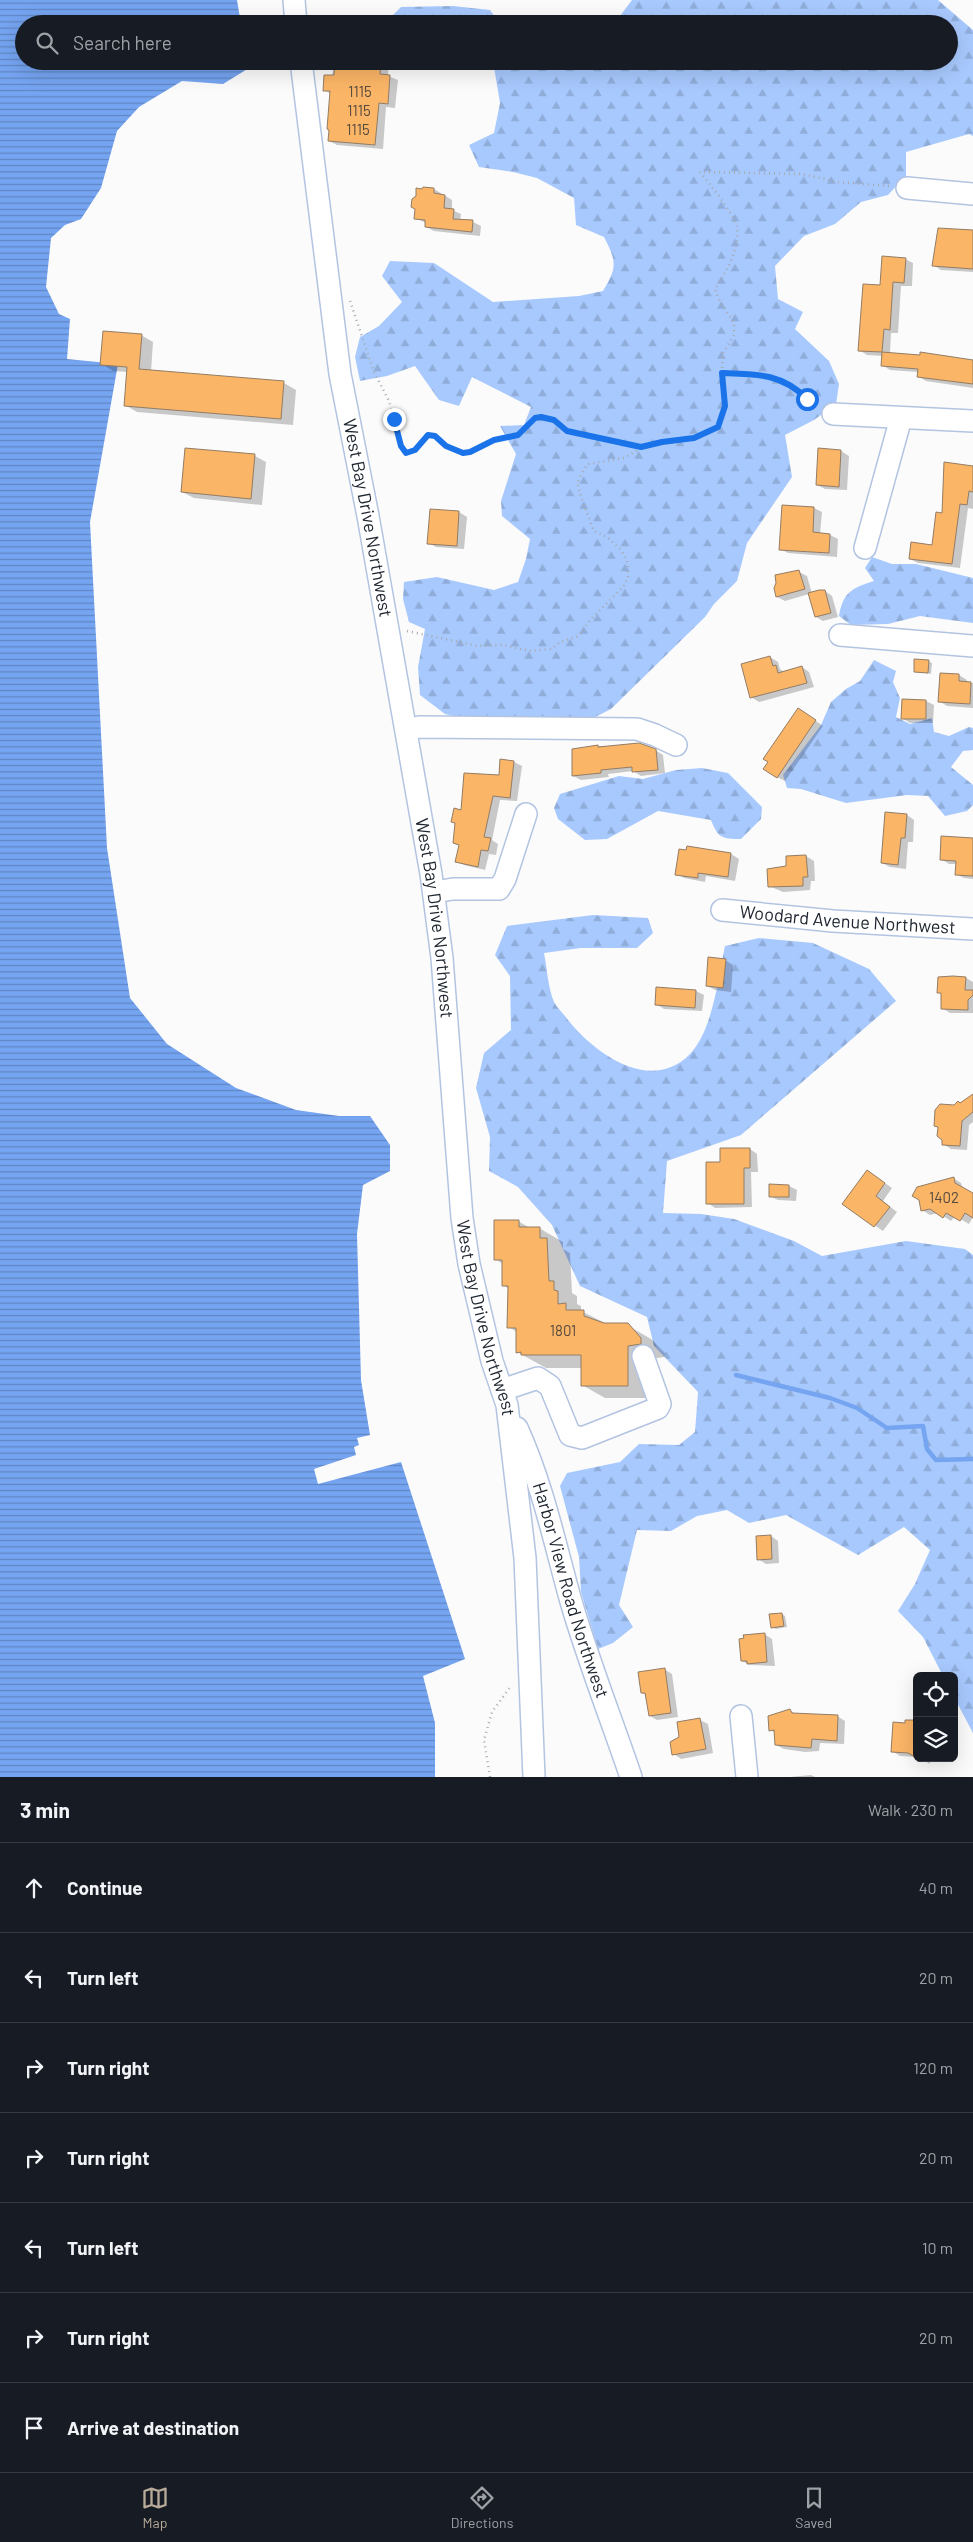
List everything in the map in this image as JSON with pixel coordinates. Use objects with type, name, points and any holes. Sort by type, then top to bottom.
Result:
[{"type":"street","points":[[294,0],[295,15]]},
{"type":"street","name":"West Bay Drive Northwest","points":[[302,70],[340,374],[407,729],[434,892],[442,958],[462,1218],[469,1264],[492,1361],[504,1398],[526,1558],[534,1777]]},
{"type":"street","points":[[907,188],[973,194]]},
{"type":"street","points":[[833,414],[973,422]]},
{"type":"street","points":[[865,548],[901,418]]},
{"type":"street","points":[[840,635],[973,646]]},
{"type":"street","points":[[407,729],[419,727],[629,729],[655,735],[676,745]]},
{"type":"street","points":[[434,892],[452,889],[499,889],[505,879],[526,814]]},
{"type":"street","name":"Woodard Avenue Northwest","points":[[722,910],[833,921],[973,929]]},
{"type":"street","points":[[504,1398],[538,1378],[550,1386],[570,1436],[582,1438],[658,1408],[660,1404],[642,1356]]},
{"type":"street","name":"Harbor View Road Northwest","points":[[504,1398],[536,1474],[570,1599],[631,1777]]},
{"type":"street","points":[[740,1716],[747,1777]]},
{"type":"path","points":[[348,298],[379,386],[390,401],[401,446],[406,453],[415,450],[428,435],[435,436],[454,450],[470,452],[494,440],[518,435],[535,418],[541,417],[554,420],[567,431],[641,447],[694,438],[718,427],[725,406],[722,373],[723,353],[734,334],[734,323],[715,290],[734,252],[737,227],[716,189],[700,172],[803,174],[837,182],[907,188]]},
{"type":"path","points":[[722,373],[760,374],[788,382],[814,406],[833,414]]},
{"type":"path","points":[[400,630],[478,646],[502,645],[531,652],[551,648],[560,642],[579,636],[590,620],[623,587],[628,563],[616,544],[594,531],[587,509],[577,488],[578,482],[588,464],[624,458],[634,454],[641,447]]},
{"type":"path","points":[[490,1777],[484,1740],[492,1712],[515,1679]]},
{"type":"green space","points":[[632,0],[938,0],[956,15],[621,15]]},
{"type":"green space","points":[[453,6],[490,10],[494,15],[393,15],[401,7]]},
{"type":"green space","points":[[958,17],[973,30],[973,136],[969,134],[906,152],[906,176],[888,195],[861,202],[835,224],[804,236],[775,266],[778,299],[803,312],[795,329],[829,361],[839,384],[836,404],[814,420],[785,435],[792,477],[747,543],[737,581],[714,604],[705,617],[611,709],[560,735],[533,739],[494,733],[481,722],[445,714],[420,695],[418,667],[425,629],[409,622],[403,599],[404,582],[437,577],[494,590],[518,582],[526,559],[530,539],[502,516],[501,501],[516,454],[500,426],[524,425],[531,407],[472,377],[459,406],[439,400],[415,366],[387,376],[360,381],[355,357],[360,337],[379,326],[402,302],[382,276],[390,261],[434,263],[493,302],[579,296],[603,291],[613,270],[613,259],[604,237],[576,225],[574,198],[537,178],[479,167],[469,145],[494,133],[500,103],[494,70],[958,70]]},
{"type":"green space","points":[[872,557],[892,564],[916,564],[973,578],[973,623],[920,616],[888,624],[851,625],[839,616],[843,601],[854,589],[874,581],[865,568]]},
{"type":"green space","points":[[874,660],[896,671],[893,682],[900,698],[896,717],[910,724],[932,718],[934,732],[949,736],[969,727],[973,728],[973,750],[963,751],[951,767],[973,785],[973,805],[967,811],[945,816],[928,796],[907,795],[846,803],[801,789],[787,788],[783,775],[821,725],[831,702],[846,689],[860,681]]},
{"type":"green space","points":[[702,768],[728,773],[762,807],[761,819],[741,839],[725,838],[716,831],[711,820],[658,811],[607,839],[585,840],[558,819],[554,808],[560,794],[619,776],[643,779],[676,770]]},
{"type":"green space","points":[[593,915],[648,918],[653,933],[637,948],[581,948],[544,953],[552,996],[555,1004],[568,1020],[579,1033],[608,1056],[624,1065],[641,1070],[658,1070],[675,1065],[690,1054],[698,1044],[714,1003],[725,946],[759,938],[813,943],[869,969],[896,1001],[741,1135],[667,1161],[663,1213],[701,1214],[734,1219],[794,1241],[822,1256],[906,1241],[965,1249],[973,1255],[973,1733],[958,1705],[958,1672],[941,1672],[923,1637],[898,1611],[915,1584],[930,1550],[904,1527],[858,1555],[786,1515],[749,1523],[727,1510],[697,1516],[671,1531],[637,1530],[619,1605],[633,1627],[613,1643],[598,1649],[581,1592],[579,1557],[560,1486],[567,1473],[620,1462],[639,1444],[679,1445],[695,1432],[698,1392],[654,1346],[647,1317],[580,1286],[552,1225],[518,1187],[489,1171],[490,1137],[476,1088],[484,1053],[511,1030],[510,976],[495,955],[507,926]]},
{"type":"shaded area","points":[[0,0],[237,0],[240,15],[15,15],[15,70],[246,70],[223,84],[182,81],[139,107],[117,131],[101,188],[81,219],[65,225],[51,238],[46,287],[59,314],[70,319],[67,359],[118,364],[90,522],[107,848],[130,998],[167,1044],[236,1088],[296,1110],[339,1116],[370,1116],[390,1145],[390,1171],[363,1185],[357,1234],[361,1380],[370,1435],[357,1438],[359,1445],[354,1447],[356,1455],[314,1469],[318,1484],[401,1462],[465,1659],[423,1676],[435,1723],[435,1777],[0,1777]]},
{"type":"building","points":[[334,70],[380,70],[380,74],[390,75],[388,104],[379,103],[375,145],[328,141],[330,91],[323,91],[324,75],[334,75]]},
{"type":"building","points":[[423,187],[434,188],[434,193],[445,195],[444,208],[454,209],[453,219],[473,220],[472,232],[425,227],[425,220],[414,219],[415,209],[411,207],[412,199],[416,196],[416,188],[422,189]]},
{"type":"building","points":[[938,228],[973,230],[973,269],[932,266]]},
{"type":"building","points":[[882,256],[906,258],[904,283],[893,282],[890,330],[884,329],[882,352],[858,351],[863,284],[880,285]]},
{"type":"building","points":[[103,331],[142,334],[139,369],[284,381],[281,419],[124,406],[127,367],[100,365]]},
{"type":"building","points":[[882,352],[920,355],[920,352],[973,360],[973,384],[917,377],[918,369],[881,366]]},
{"type":"building","points":[[185,448],[255,454],[251,499],[181,492]]},
{"type":"building","points":[[818,448],[841,450],[839,487],[816,485]]},
{"type":"building","points":[[944,462],[973,466],[973,492],[969,491],[967,505],[960,504],[952,564],[909,559],[911,542],[932,545],[936,512],[942,513]]},
{"type":"building","points":[[782,505],[814,507],[813,532],[830,534],[829,553],[779,550]]},
{"type":"building","points":[[430,509],[459,511],[457,546],[427,544]]},
{"type":"building","points":[[799,570],[805,589],[776,597],[774,588],[776,583],[775,575]]},
{"type":"building","points":[[825,590],[831,613],[815,617],[808,593]]},
{"type":"building","points":[[770,656],[773,666],[776,665],[778,673],[802,666],[807,683],[750,698],[741,664]]},
{"type":"building","points":[[914,659],[929,660],[928,673],[914,672]]},
{"type":"building","points":[[940,673],[959,674],[959,681],[971,682],[970,704],[938,702]]},
{"type":"building","points":[[902,699],[926,700],[926,719],[901,719]]},
{"type":"building","points":[[798,708],[816,720],[777,778],[763,769],[768,762],[763,759]]},
{"type":"building","points":[[639,743],[656,749],[658,770],[632,772],[632,767],[601,770],[601,773],[572,776],[572,749],[598,745],[598,747]]},
{"type":"building","points":[[500,759],[514,761],[510,798],[493,796],[484,837],[491,838],[488,851],[481,850],[478,867],[455,862],[459,845],[453,843],[455,823],[451,822],[454,808],[461,810],[464,773],[499,775]]},
{"type":"building","points":[[885,812],[907,814],[905,838],[901,838],[898,865],[881,863]]},
{"type":"building","points":[[941,836],[973,838],[973,876],[955,875],[956,861],[940,860]]},
{"type":"building","points":[[687,846],[731,853],[728,877],[698,873],[698,878],[675,875],[679,849],[686,850]]},
{"type":"building","points":[[806,855],[808,877],[803,877],[803,886],[768,887],[767,869],[786,866],[786,856]]},
{"type":"building","points":[[708,957],[726,959],[723,988],[706,986]]},
{"type":"building","points":[[938,977],[966,977],[965,990],[973,990],[973,995],[968,1000],[968,1010],[941,1009],[941,993],[937,993]]},
{"type":"building","points":[[656,987],[696,990],[695,1008],[655,1005]]},
{"type":"building","points":[[973,1094],[973,1112],[962,1121],[960,1146],[942,1145],[942,1140],[937,1136],[938,1127],[934,1126],[935,1110],[940,1104],[954,1105]]},
{"type":"building","points":[[720,1148],[750,1148],[750,1168],[744,1168],[744,1204],[706,1204],[706,1162],[720,1162]]},
{"type":"building","points":[[867,1170],[885,1183],[876,1196],[890,1207],[874,1227],[842,1204]]},
{"type":"building","points":[[954,1177],[955,1183],[973,1193],[973,1218],[965,1213],[960,1221],[946,1213],[943,1218],[930,1209],[921,1211],[919,1200],[912,1196],[917,1187]]},
{"type":"building","points":[[769,1184],[789,1185],[789,1197],[769,1197]]},
{"type":"building","points":[[494,1220],[519,1220],[519,1227],[540,1227],[540,1238],[547,1238],[549,1281],[554,1281],[554,1290],[558,1291],[558,1304],[566,1303],[566,1310],[584,1310],[584,1316],[604,1323],[628,1323],[641,1338],[641,1344],[628,1346],[628,1386],[581,1386],[581,1355],[521,1355],[521,1352],[516,1353],[516,1328],[507,1328],[508,1286],[502,1286],[502,1260],[494,1260]]},
{"type":"building","points":[[771,1535],[772,1559],[757,1560],[756,1536]]},
{"type":"building","points":[[782,1613],[784,1626],[771,1628],[769,1614]]},
{"type":"building","points":[[765,1633],[767,1662],[747,1664],[747,1661],[741,1661],[739,1639],[744,1638],[743,1635]]},
{"type":"building","points":[[665,1668],[671,1713],[649,1716],[645,1693],[641,1693],[638,1672]]},
{"type":"building","points":[[790,1709],[792,1713],[838,1715],[837,1741],[812,1739],[811,1748],[775,1745],[774,1730],[769,1731],[768,1716]]},
{"type":"building","points":[[700,1718],[706,1749],[672,1755],[670,1742],[679,1737],[677,1722]]},
{"type":"building","points":[[905,1720],[913,1720],[913,1756],[908,1753],[891,1752],[893,1722],[905,1723]]},
{"type":"waterway","points":[[736,1375],[830,1398],[857,1408],[887,1428],[923,1426],[927,1449],[936,1460],[973,1459]]},
{"type":"route","points":[[394,419],[401,446],[406,453],[415,450],[428,435],[435,436],[446,446],[454,450],[463,453],[470,452],[494,440],[518,435],[535,418],[541,417],[554,420],[567,431],[641,447],[648,444],[694,438],[718,427],[723,417],[725,406],[722,393],[722,373],[760,374],[788,382],[807,399]]}]
